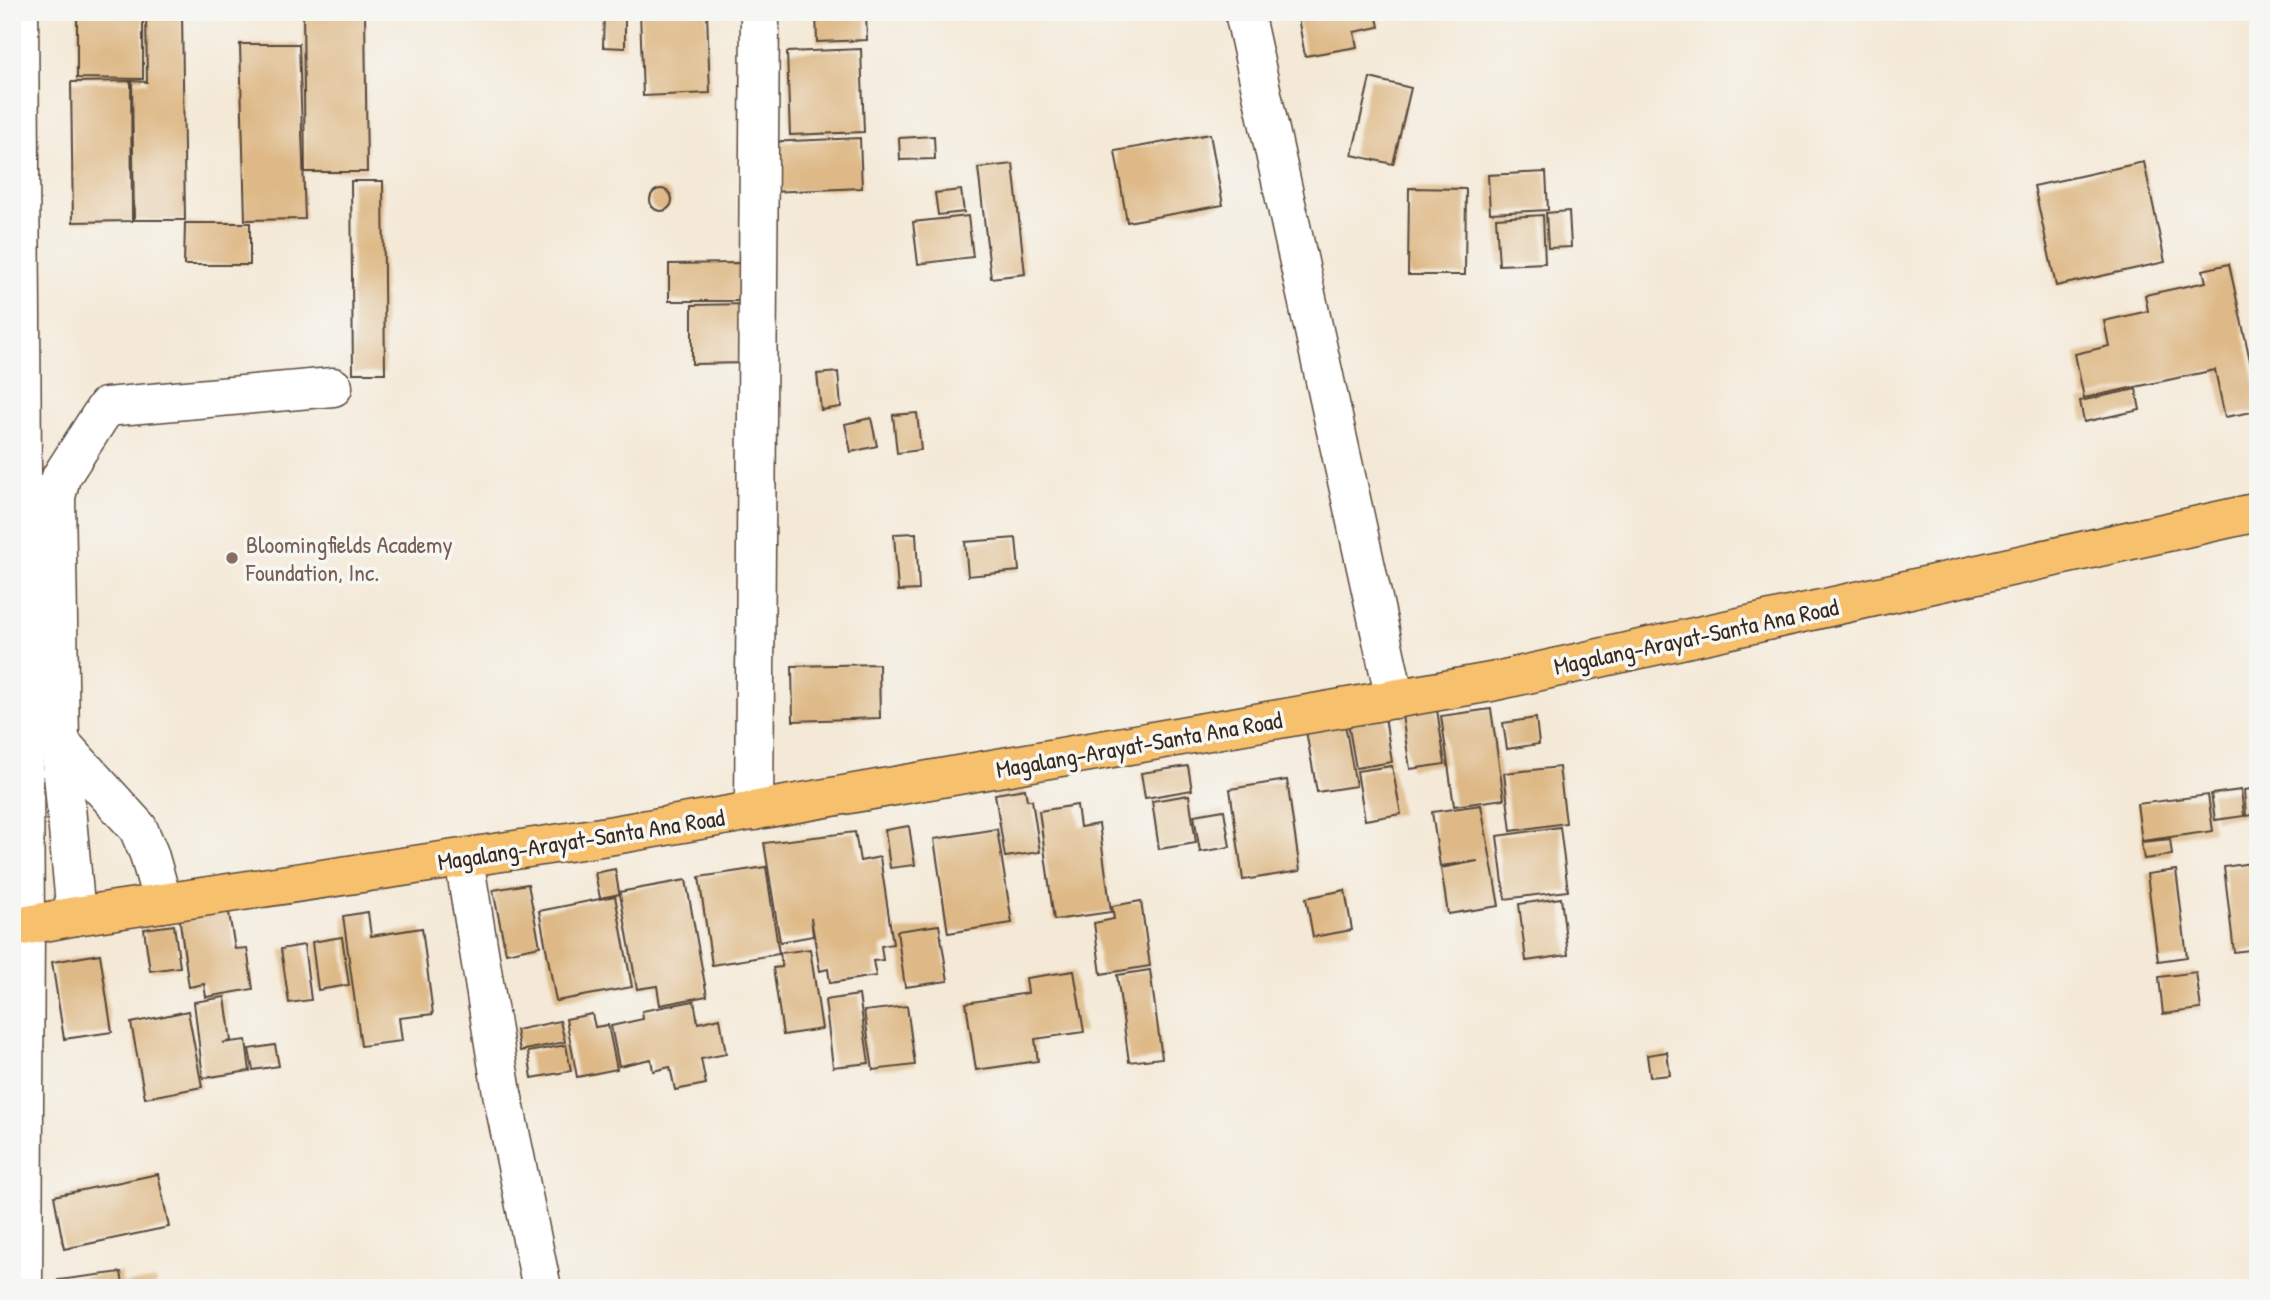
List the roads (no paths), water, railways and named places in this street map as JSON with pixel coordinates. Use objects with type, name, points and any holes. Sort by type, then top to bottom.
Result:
[{"type":"main road","name":"Magalang-Arayat-Santa Ana Road","points":[[19,927],[76,916],[464,859],[754,811],[1491,682],[2258,512]]},
{"type":"street","points":[[19,12],[19,927],[23,1288]]},
{"type":"street","points":[[754,811],[760,12]]},
{"type":"street","points":[[1244,12],[1395,699]]},
{"type":"street","points":[[76,916],[60,742],[56,497],[61,477],[106,407],[333,387]]},
{"type":"street","points":[[60,742],[138,828],[149,854],[163,903]]},
{"type":"street","points":[[464,859],[502,1093],[542,1288]]},
{"type":"place","name":"Bloomingfields Academy Foundation, Inc.","points":[[232,558]]}]
